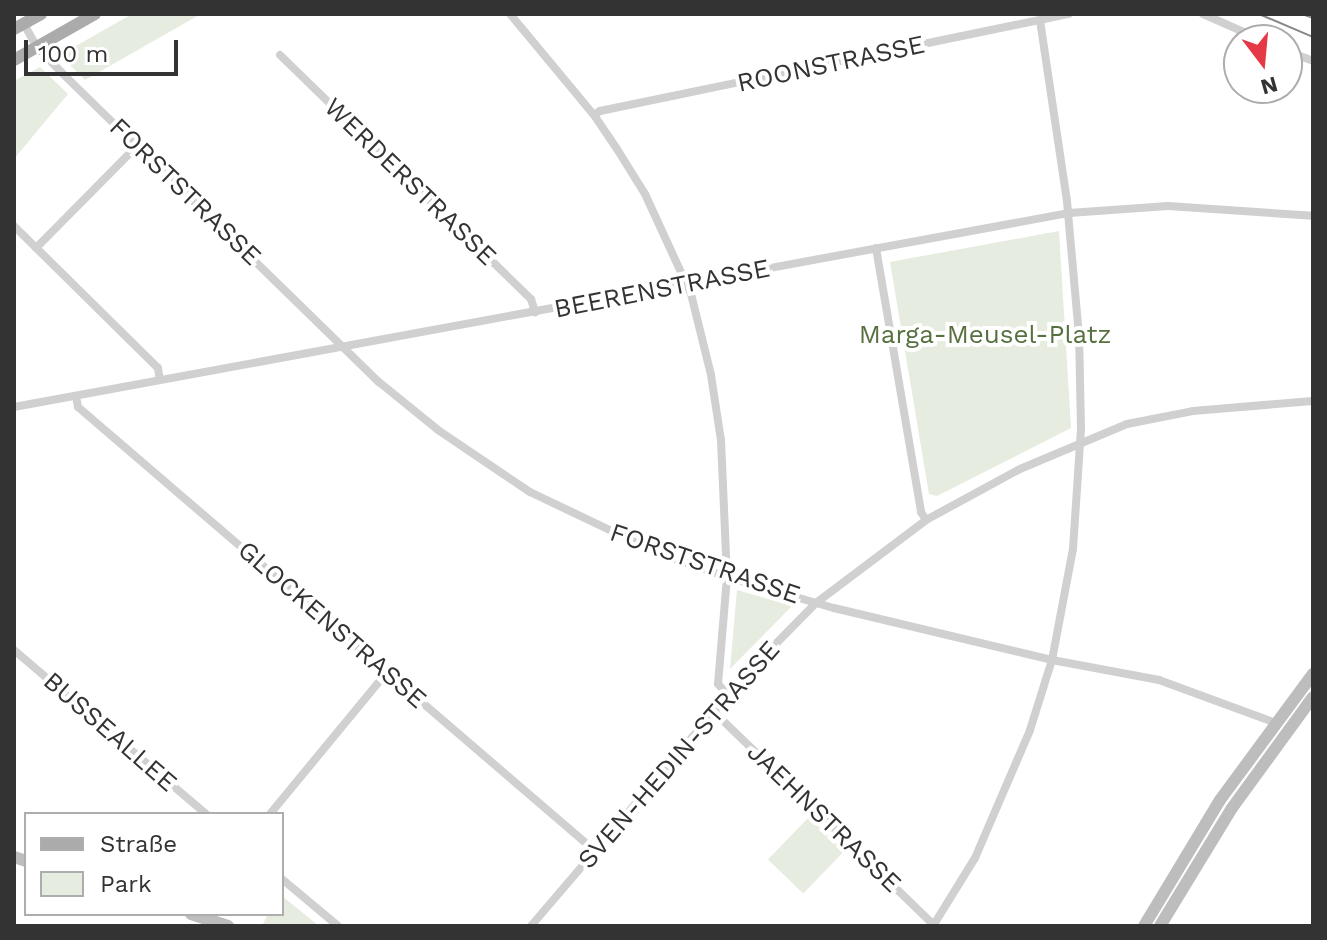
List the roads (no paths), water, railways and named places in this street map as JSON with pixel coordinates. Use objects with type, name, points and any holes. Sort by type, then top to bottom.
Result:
[{"type":"main road","points":[[19,27],[41,14]]},
{"type":"main road","points":[[14,60],[95,14]]},
{"type":"main road","points":[[1144,926],[1220,800],[1313,674]]},
{"type":"main road","points":[[1160,926],[1232,808],[1313,697]]},
{"type":"main road","points":[[197,916],[228,926]]},
{"type":"street","points":[[510,14],[594,115],[645,194],[687,285],[711,375],[721,440],[727,577],[718,684],[727,694]]},
{"type":"street","name":"ROONSTRASSE","points":[[594,115],[600,111],[1069,14]]},
{"type":"street","points":[[1203,14],[1226,24]]},
{"type":"street","points":[[934,926],[975,858],[1004,798],[1052,660],[1073,549],[1080,441],[1079,336],[1069,213],[1040,21]]},
{"type":"street","name":"FORSTSTRASSE","points":[[19,27],[137,146],[414,413],[530,492],[660,554],[727,577],[816,603],[1052,660],[1159,680],[1276,723]]},
{"type":"street","name":"WERDERSTRASSE","points":[[280,55],[531,299],[535,312]]},
{"type":"street","points":[[36,248],[137,146]]},
{"type":"street","name":"BEERENSTRASSE","points":[[14,407],[1069,213],[1168,206],[1313,216]]},
{"type":"street","points":[[14,226],[158,368],[160,380]]},
{"type":"street","points":[[876,248],[921,512],[926,520]]},
{"type":"street","name":"GLOCKENSTRASSE","points":[[76,396],[78,407],[594,850]]},
{"type":"street","name":"SVEN-HEDIN-STRASSE","points":[[531,926],[727,694],[816,603],[926,520],[1020,469],[1080,441],[1154,417],[1313,401]]},
{"type":"street","name":"BUSSEALLEE","points":[[14,650],[204,812]]},
{"type":"street","points":[[272,812],[387,672]]},
{"type":"street","name":"JAEHNSTRASSE","points":[[713,711],[934,926]]},
{"type":"street","points":[[284,881],[338,926]]},
{"type":"tram line","points":[[1259,14],[1313,37]]},
{"type":"tram line","points":[[1302,14],[1313,18]]},
{"type":"park label","name":"Marga-Meusel-Platz","points":[[985,335]]}]
